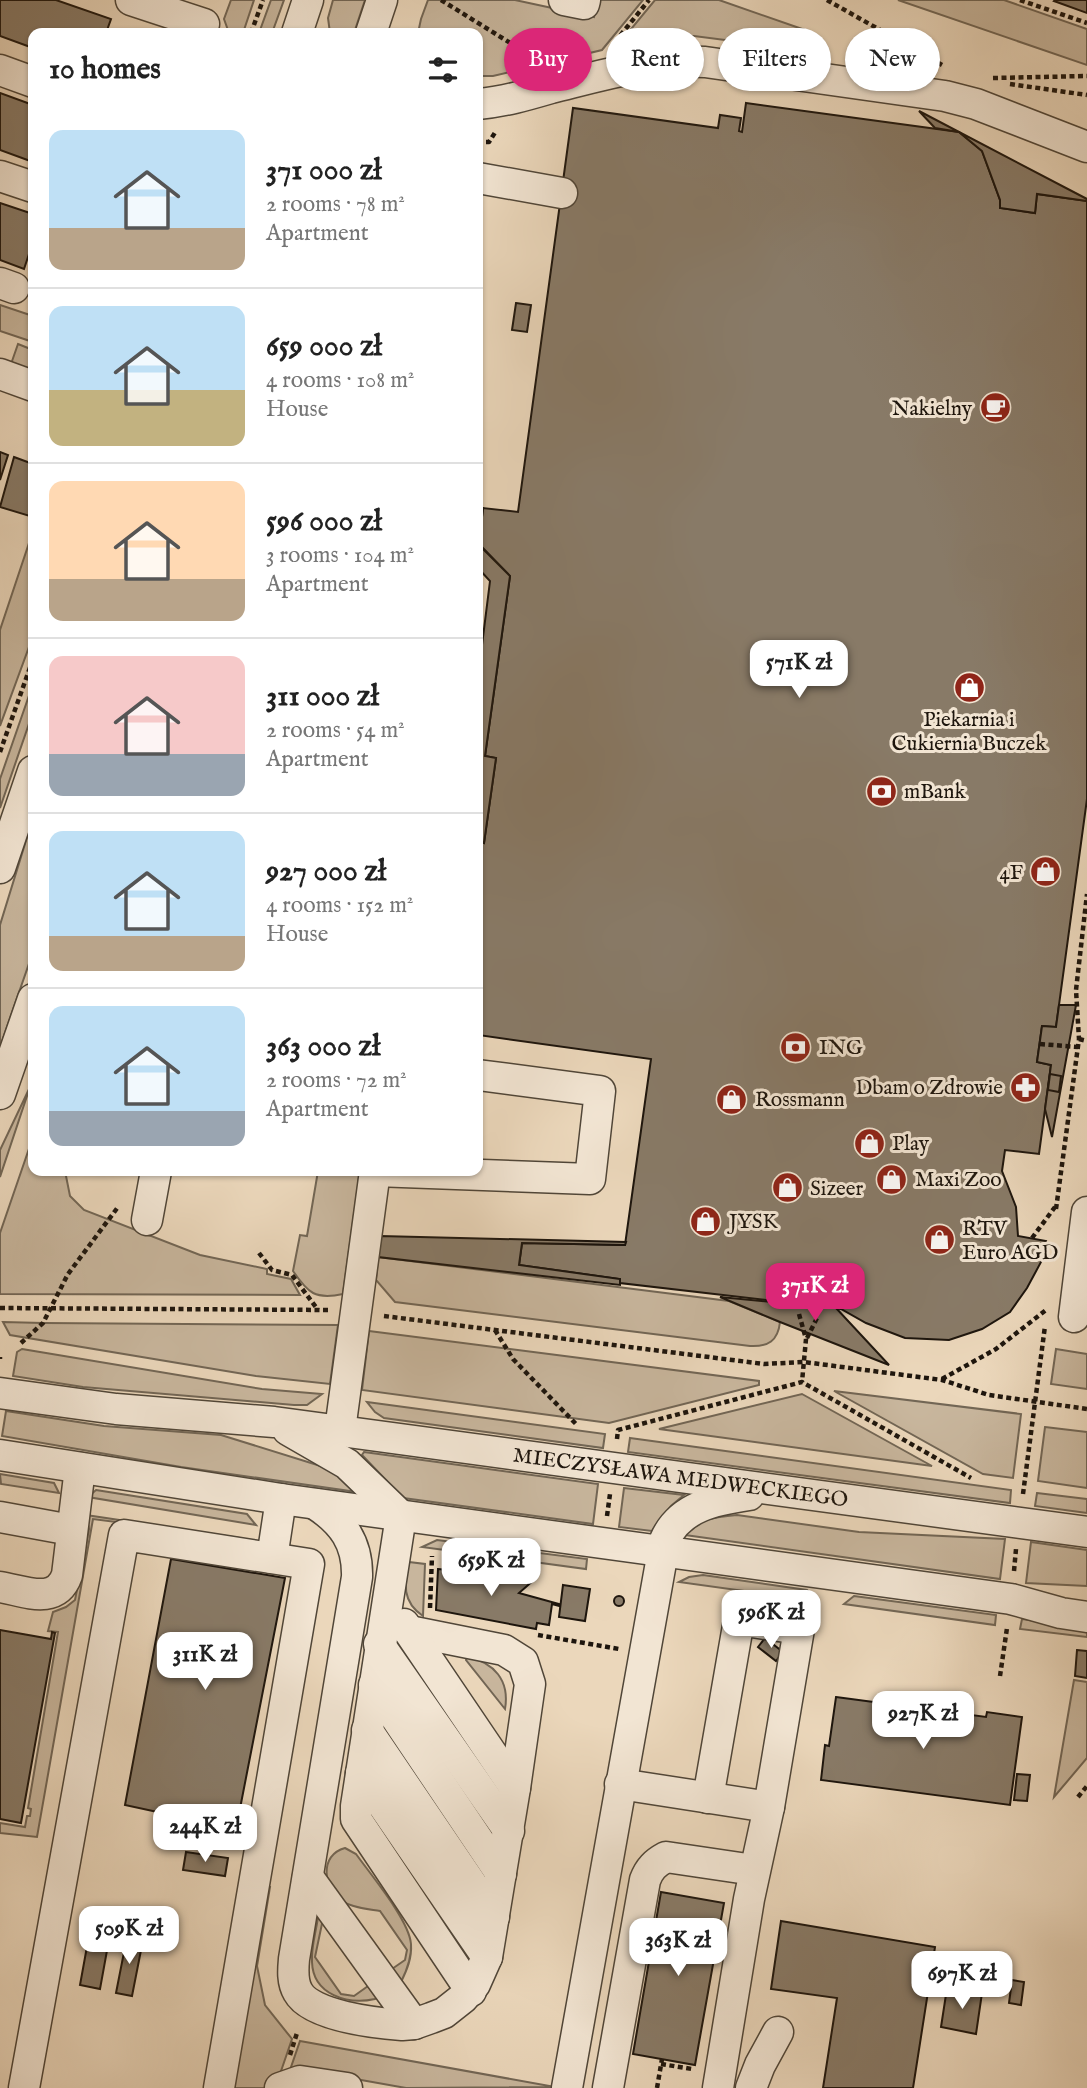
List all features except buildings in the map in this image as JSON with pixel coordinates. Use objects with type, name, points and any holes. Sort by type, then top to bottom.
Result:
[{"type":"street","points":[[131,0],[206,19]]},
{"type":"street","points":[[299,28],[308,0]]},
{"type":"street","points":[[316,28],[318,0]]},
{"type":"street","points":[[373,28],[382,0]]},
{"type":"street","points":[[391,28],[392,0]]},
{"type":"street","points":[[564,0],[584,4],[585,0]]},
{"type":"street","points":[[483,103],[511,99],[651,64],[705,62],[953,97],[1087,147]]},
{"type":"street","points":[[0,69],[28,80]]},
{"type":"street","points":[[0,176],[28,185]]},
{"type":"street","points":[[483,179],[562,193]]},
{"type":"street","points":[[0,374],[28,384]]},
{"type":"street","points":[[0,868],[28,786]]},
{"type":"street","points":[[0,1094],[28,1013]]},
{"type":"street","points":[[483,1076],[600,1091],[590,1180],[483,1176]]},
{"type":"street","points":[[147,1220],[155,1176]]},
{"type":"street","points":[[340,1430],[374,1176]]},
{"type":"street","points":[[1073,1317],[1087,1212]]},
{"type":"street","name":"MIECZYSŁAWA MEDWECKIEGO","points":[[0,1393],[116,1409],[340,1430],[1087,1532]]},
{"type":"street","name":"MIECZYSŁAWA MEDWECKIEGO","points":[[274,1422],[347,1464],[401,1516]]},
{"type":"street","points":[[0,1455],[281,1499],[663,1552],[1087,1598]]},
{"type":"street","points":[[0,1587],[49,1595],[58,1591],[67,1575],[80,1468]]},
{"type":"street","points":[[567,2088],[668,1533],[693,1510],[723,1499],[777,1490]]},
{"type":"street","points":[[272,1558],[281,1499]]},
{"type":"street","points":[[316,1504],[345,1528],[353,1545],[357,1569],[293,1973],[298,1992],[304,2000],[322,2011],[387,2024],[414,2024],[444,2013],[471,1991],[487,1957],[509,1831],[530,1684],[523,1662],[511,1653],[409,1631]]},
{"type":"street","points":[[401,1516],[386,1597],[356,1813],[360,1827],[471,1991]]},
{"type":"street","points":[[0,1517],[71,1530]]},
{"type":"street","points":[[24,2088],[124,1535],[309,1564],[219,2088]]},
{"type":"street","points":[[1011,1591],[1061,1614],[1087,1617]]},
{"type":"street","points":[[386,1597],[515,1788]]},
{"type":"street","points":[[708,1798],[739,1620],[799,1629],[769,1807],[754,1870],[718,2088]]},
{"type":"street","points":[[379,1644],[509,1831]]},
{"type":"street","points":[[374,1685],[501,1874]]},
{"type":"street","points":[[368,1730],[494,1917]]},
{"type":"street","points":[[361,1773],[487,1957]]},
{"type":"street","points":[[621,1784],[769,1807]]},
{"type":"street","points":[[608,2088],[648,1872],[653,1865],[666,1857],[754,1870]]},
{"type":"street","points":[[308,1877],[414,2024]]},
{"type":"street","points":[[751,2088],[778,2032]]},
{"type":"street","points":[[280,2088],[300,2081],[339,2087]]},
{"type":"path","points":[[253,28],[263,0]]},
{"type":"path","points":[[441,0],[504,39]]},
{"type":"path","points":[[626,28],[649,0]]},
{"type":"path","points":[[827,0],[953,72]]},
{"type":"path","points":[[1020,0],[1087,23]]},
{"type":"path","points":[[1087,76],[992,80],[1087,95]]},
{"type":"path","points":[[486,142],[489,142],[498,128]]},
{"type":"path","points":[[0,752],[28,673]]},
{"type":"path","points":[[1056,1218],[1079,1039],[1076,990],[1087,894]]},
{"type":"path","points":[[1079,1039],[1087,1041]]},
{"type":"path","points":[[1040,1044],[1078,1047]]},
{"type":"path","points":[[1032,1238],[1056,1206]]},
{"type":"path","points":[[21,1343],[43,1322],[68,1274],[118,1208]]},
{"type":"path","points":[[259,1253],[272,1270],[292,1275],[318,1310]]},
{"type":"path","points":[[0,1308],[340,1311]]},
{"type":"path","points":[[942,1380],[996,1349],[1048,1309],[1022,1497]]},
{"type":"path","points":[[799,1314],[806,1339],[802,1382]]},
{"type":"path","points":[[382,1315],[764,1364],[804,1363],[942,1380],[989,1395],[1087,1409]]},
{"type":"path","points":[[806,1339],[818,1316]]},
{"type":"path","points":[[494,1329],[513,1359],[576,1424]]},
{"type":"path","points":[[617,1442],[618,1430],[802,1382],[971,1478]]},
{"type":"path","points":[[607,1517],[611,1482]]},
{"type":"path","points":[[1011,1591],[1017,1537]]},
{"type":"path","points":[[1000,1676],[1005,1641]]},
{"type":"path","points":[[1078,1797],[1087,1786]]},
{"type":"path","points":[[657,2088],[662,2059]]},
{"type":"shaded area","points":[[231,0],[254,0],[245,28],[227,28],[224,19]]},
{"type":"shaded area","points":[[271,0],[284,0],[274,28],[261,28]]},
{"type":"shaded area","points":[[333,0],[365,0],[356,28],[329,28],[328,18]]},
{"type":"shaded area","points":[[428,0],[515,0],[594,17],[597,0],[643,0],[620,28],[606,28],[606,45],[602,50],[592,52],[592,28],[504,28],[504,73],[493,76],[483,76],[483,28],[419,28]]},
{"type":"shaded area","points":[[655,0],[719,0],[799,28],[718,28],[718,39],[704,37],[704,28],[632,28]]},
{"type":"shaded area","points":[[898,0],[1004,0],[1087,29],[1087,65]]},
{"type":"shaded area","points":[[0,305],[28,314],[28,340],[0,331]]},
{"type":"shaded area","points":[[18,344],[28,348],[28,369],[11,364]]},
{"type":"shaded area","points":[[28,546],[28,650],[0,726],[0,630]]},
{"type":"shaded area","points":[[28,698],[28,727],[0,808],[0,779]]},
{"type":"shaded area","points":[[28,834],[28,966],[0,1047],[0,925]]},
{"type":"shaded area","points":[[28,1091],[0,1177],[0,1150]]},
{"type":"shaded area","points":[[28,1152],[28,1176],[66,1176],[70,1196],[84,1210],[200,1255],[267,1269],[267,1274],[291,1279],[300,1295],[0,1294],[0,1233]]},
{"type":"shaded area","points":[[317,1176],[359,1176],[343,1294],[325,1296],[313,1293],[293,1271],[300,1235],[307,1236]]},
{"type":"shaded area","points":[[378,1257],[729,1301],[780,1322],[777,1334],[771,1342],[750,1346],[395,1302],[376,1280]]},
{"type":"shaded area","points":[[3,1322],[338,1325],[330,1384],[256,1376],[10,1335]]},
{"type":"shaded area","points":[[369,1331],[759,1381],[759,1385],[609,1423],[362,1390]]},
{"type":"shaded area","points":[[22,1349],[262,1389],[322,1394],[307,1405],[294,1405],[83,1387],[13,1376],[17,1352]]},
{"type":"shaded area","points":[[1056,1349],[1087,1354],[1087,1389],[1051,1384]]},
{"type":"shaded area","points":[[834,1391],[1021,1414],[1013,1478],[983,1474]]},
{"type":"shaded area","points":[[802,1394],[932,1466],[659,1429]]},
{"type":"shaded area","points":[[367,1402],[605,1434],[603,1448],[384,1418]]},
{"type":"shaded area","points":[[6,1411],[104,1426],[221,1435],[327,1468],[337,1473],[357,1492],[181,1467],[2,1436]]},
{"type":"shaded area","points":[[1045,1427],[1087,1432],[1087,1488],[1038,1481]]},
{"type":"shaded area","points":[[630,1438],[1011,1490],[1010,1503],[628,1452]]},
{"type":"shaded area","points":[[364,1452],[598,1484],[593,1524],[396,1497],[387,1481],[362,1455]]},
{"type":"shaded area","points":[[0,1474],[54,1483],[59,1493],[1,1484]]},
{"type":"shaded area","points":[[624,1488],[684,1495],[671,1506],[652,1531],[619,1527]]},
{"type":"shaded area","points":[[96,1490],[247,1514],[256,1525],[88,1497]]},
{"type":"shaded area","points":[[1037,1493],[1087,1499],[1087,1513],[1035,1506]]},
{"type":"shaded area","points":[[86,1515],[240,1538],[93,1519],[37,1837],[0,1833],[0,1823],[25,1827],[27,1816],[30,1816],[31,1809],[28,1808],[58,1632],[48,1631],[53,1612],[75,1600],[89,1529]]},
{"type":"shaded area","points":[[737,1515],[859,1532],[1005,1539],[1000,1579],[685,1535],[709,1519]]},
{"type":"shaded area","points":[[437,1540],[587,1559],[586,1569],[422,1547]]},
{"type":"shaded area","points":[[1031,1542],[1087,1550],[1087,1586],[1026,1583]]},
{"type":"shaded area","points":[[409,1562],[425,1564],[423,1616],[411,1605],[406,1592]]},
{"type":"shaded area","points":[[703,1575],[807,1590],[816,1601],[679,1582]]},
{"type":"shaded area","points":[[854,1596],[996,1615],[995,1625],[844,1604]]},
{"type":"shaded area","points":[[1022,1619],[1087,1628],[1087,1637],[1020,1629]]},
{"type":"shaded area","points":[[467,1656],[485,1663],[498,1674],[505,1689],[505,1709],[466,1660]]},
{"type":"shaded area","points":[[1074,1680],[1087,1682],[1087,1758],[1054,1797]]},
{"type":"shaded area","points":[[345,1848],[356,1854],[397,1911],[409,1934],[411,1954],[401,1982],[389,1971],[405,1960],[407,1950],[380,1911],[346,1903],[331,1888],[328,1864],[331,1857]]},
{"type":"shaded area","points":[[267,1886],[270,1887],[257,1966],[265,2005],[292,2039],[280,2074],[264,2088],[231,2088]]},
{"type":"shaded area","points":[[318,1917],[323,1919],[315,1957],[341,1994],[354,1996],[368,1986],[377,1997],[375,1999],[343,1999],[325,1990],[318,1983],[312,1956]]},
{"type":"shaded area","points":[[300,2041],[555,2087],[406,2088],[305,2070],[290,2070]]},
{"type":"place","name":"Nakielny","points":[[995,408]]},
{"type":"place","name":"Piekarnia i Cukiernia Buczek","points":[[969,687]]},
{"type":"place","name":"mBank","points":[[881,791]]},
{"type":"place","name":"4F","points":[[1046,872]]},
{"type":"place","name":"ING","points":[[796,1047]]},
{"type":"place","name":"Dbam o Zdrowie","points":[[1026,1087]]},
{"type":"place","name":"Rossmann","points":[[732,1099]]},
{"type":"place","name":"Play","points":[[869,1143]]},
{"type":"place","name":"Maxi Zoo","points":[[892,1179]]},
{"type":"place","name":"Sizeer","points":[[787,1188]]},
{"type":"place","name":"JYSK","points":[[706,1221]]},
{"type":"place","name":"RTV Euro AGD","points":[[939,1240]]}]
